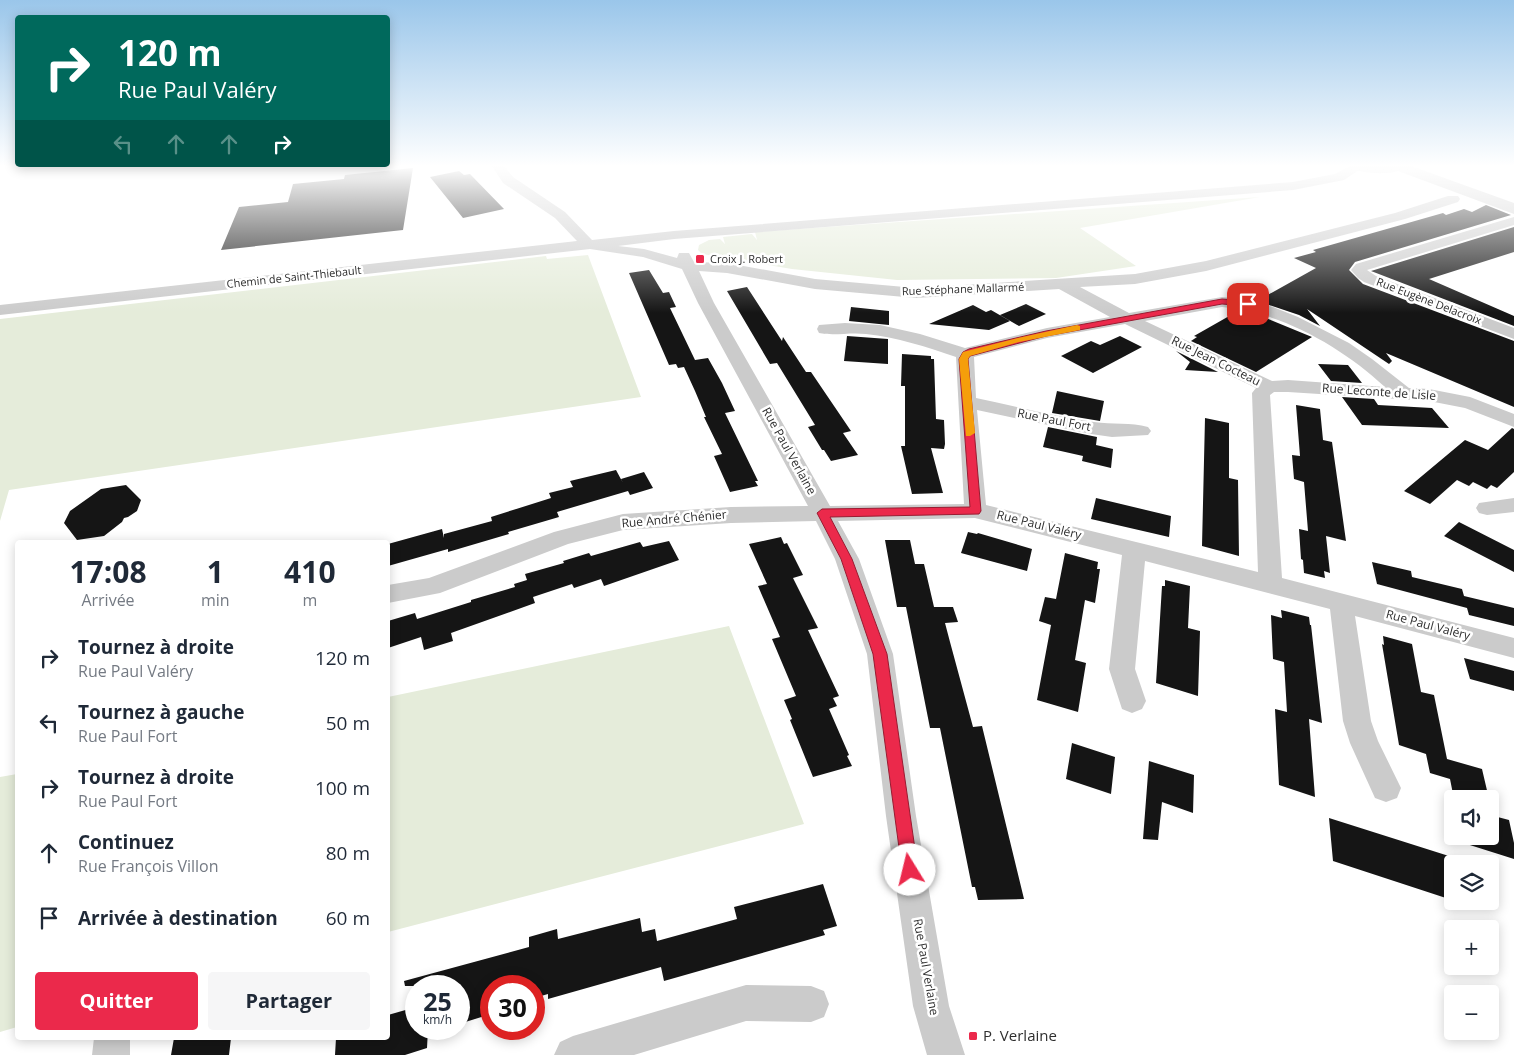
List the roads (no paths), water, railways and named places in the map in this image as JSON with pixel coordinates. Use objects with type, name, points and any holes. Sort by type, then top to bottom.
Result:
[{"type":"street","points":[[560,215],[588,244]]},
{"type":"street","name":"Chemin de Saint-Thiebault","points":[[0,310],[674,235],[924,215]]},
{"type":"street","name":"Rue Stéphane Mallarmé","points":[[588,244],[644,253],[689,266],[727,268],[815,284],[916,293],[1135,280],[1206,266],[1400,215]]},
{"type":"street","name":"Rue Eugène Delacroix","points":[[1514,221],[1361,267],[1359,270],[1370,279],[1514,334]]},
{"type":"street","points":[[1486,229],[1505,236]]},
{"type":"street","name":"Rue Paul Verlaine","points":[[674,235],[710,310],[846,559],[880,654],[901,816],[932,1006],[946,1055]]},
{"type":"street","points":[[644,253],[643,245],[657,237]]},
{"type":"street","name":"Rue Jean Cocteau","points":[[1064,285],[1128,319],[1269,387],[1261,393],[1270,584]]},
{"type":"street","points":[[825,330],[856,327],[892,331],[966,354],[1037,336],[1222,302],[1248,304],[1336,342],[1382,374],[1402,392]]},
{"type":"street","points":[[966,354],[964,359],[976,511]]},
{"type":"street","name":"Rue Leconte de Lisle","points":[[1269,387],[1288,386],[1402,392],[1463,401],[1514,421]]},
{"type":"street","name":"Rue Paul Fort","points":[[967,402],[1092,428],[1112,431],[1141,431]]},
{"type":"street","points":[[1487,508],[1514,505]]},
{"type":"street","name":"Rue Paul Valéry","points":[[822,513],[976,511],[993,514],[1514,648]]},
{"type":"street","name":"Rue André Chénier","points":[[390,594],[431,587],[562,538],[623,522],[702,516],[822,513]]},
{"type":"street","points":[[1132,701],[1122,669],[1134,549]]},
{"type":"street","points":[[1341,602],[1357,721],[1364,743],[1386,788]]},
{"type":"street","points":[[573,1055],[746,1003],[811,1004]]},
{"type":"street","points":[[110,1055],[112,1040]]},
{"type":"place","name":"Croix J. Robert","points":[[700,259]]},
{"type":"place","name":"P. Verlaine","points":[[973,1036]]}]
